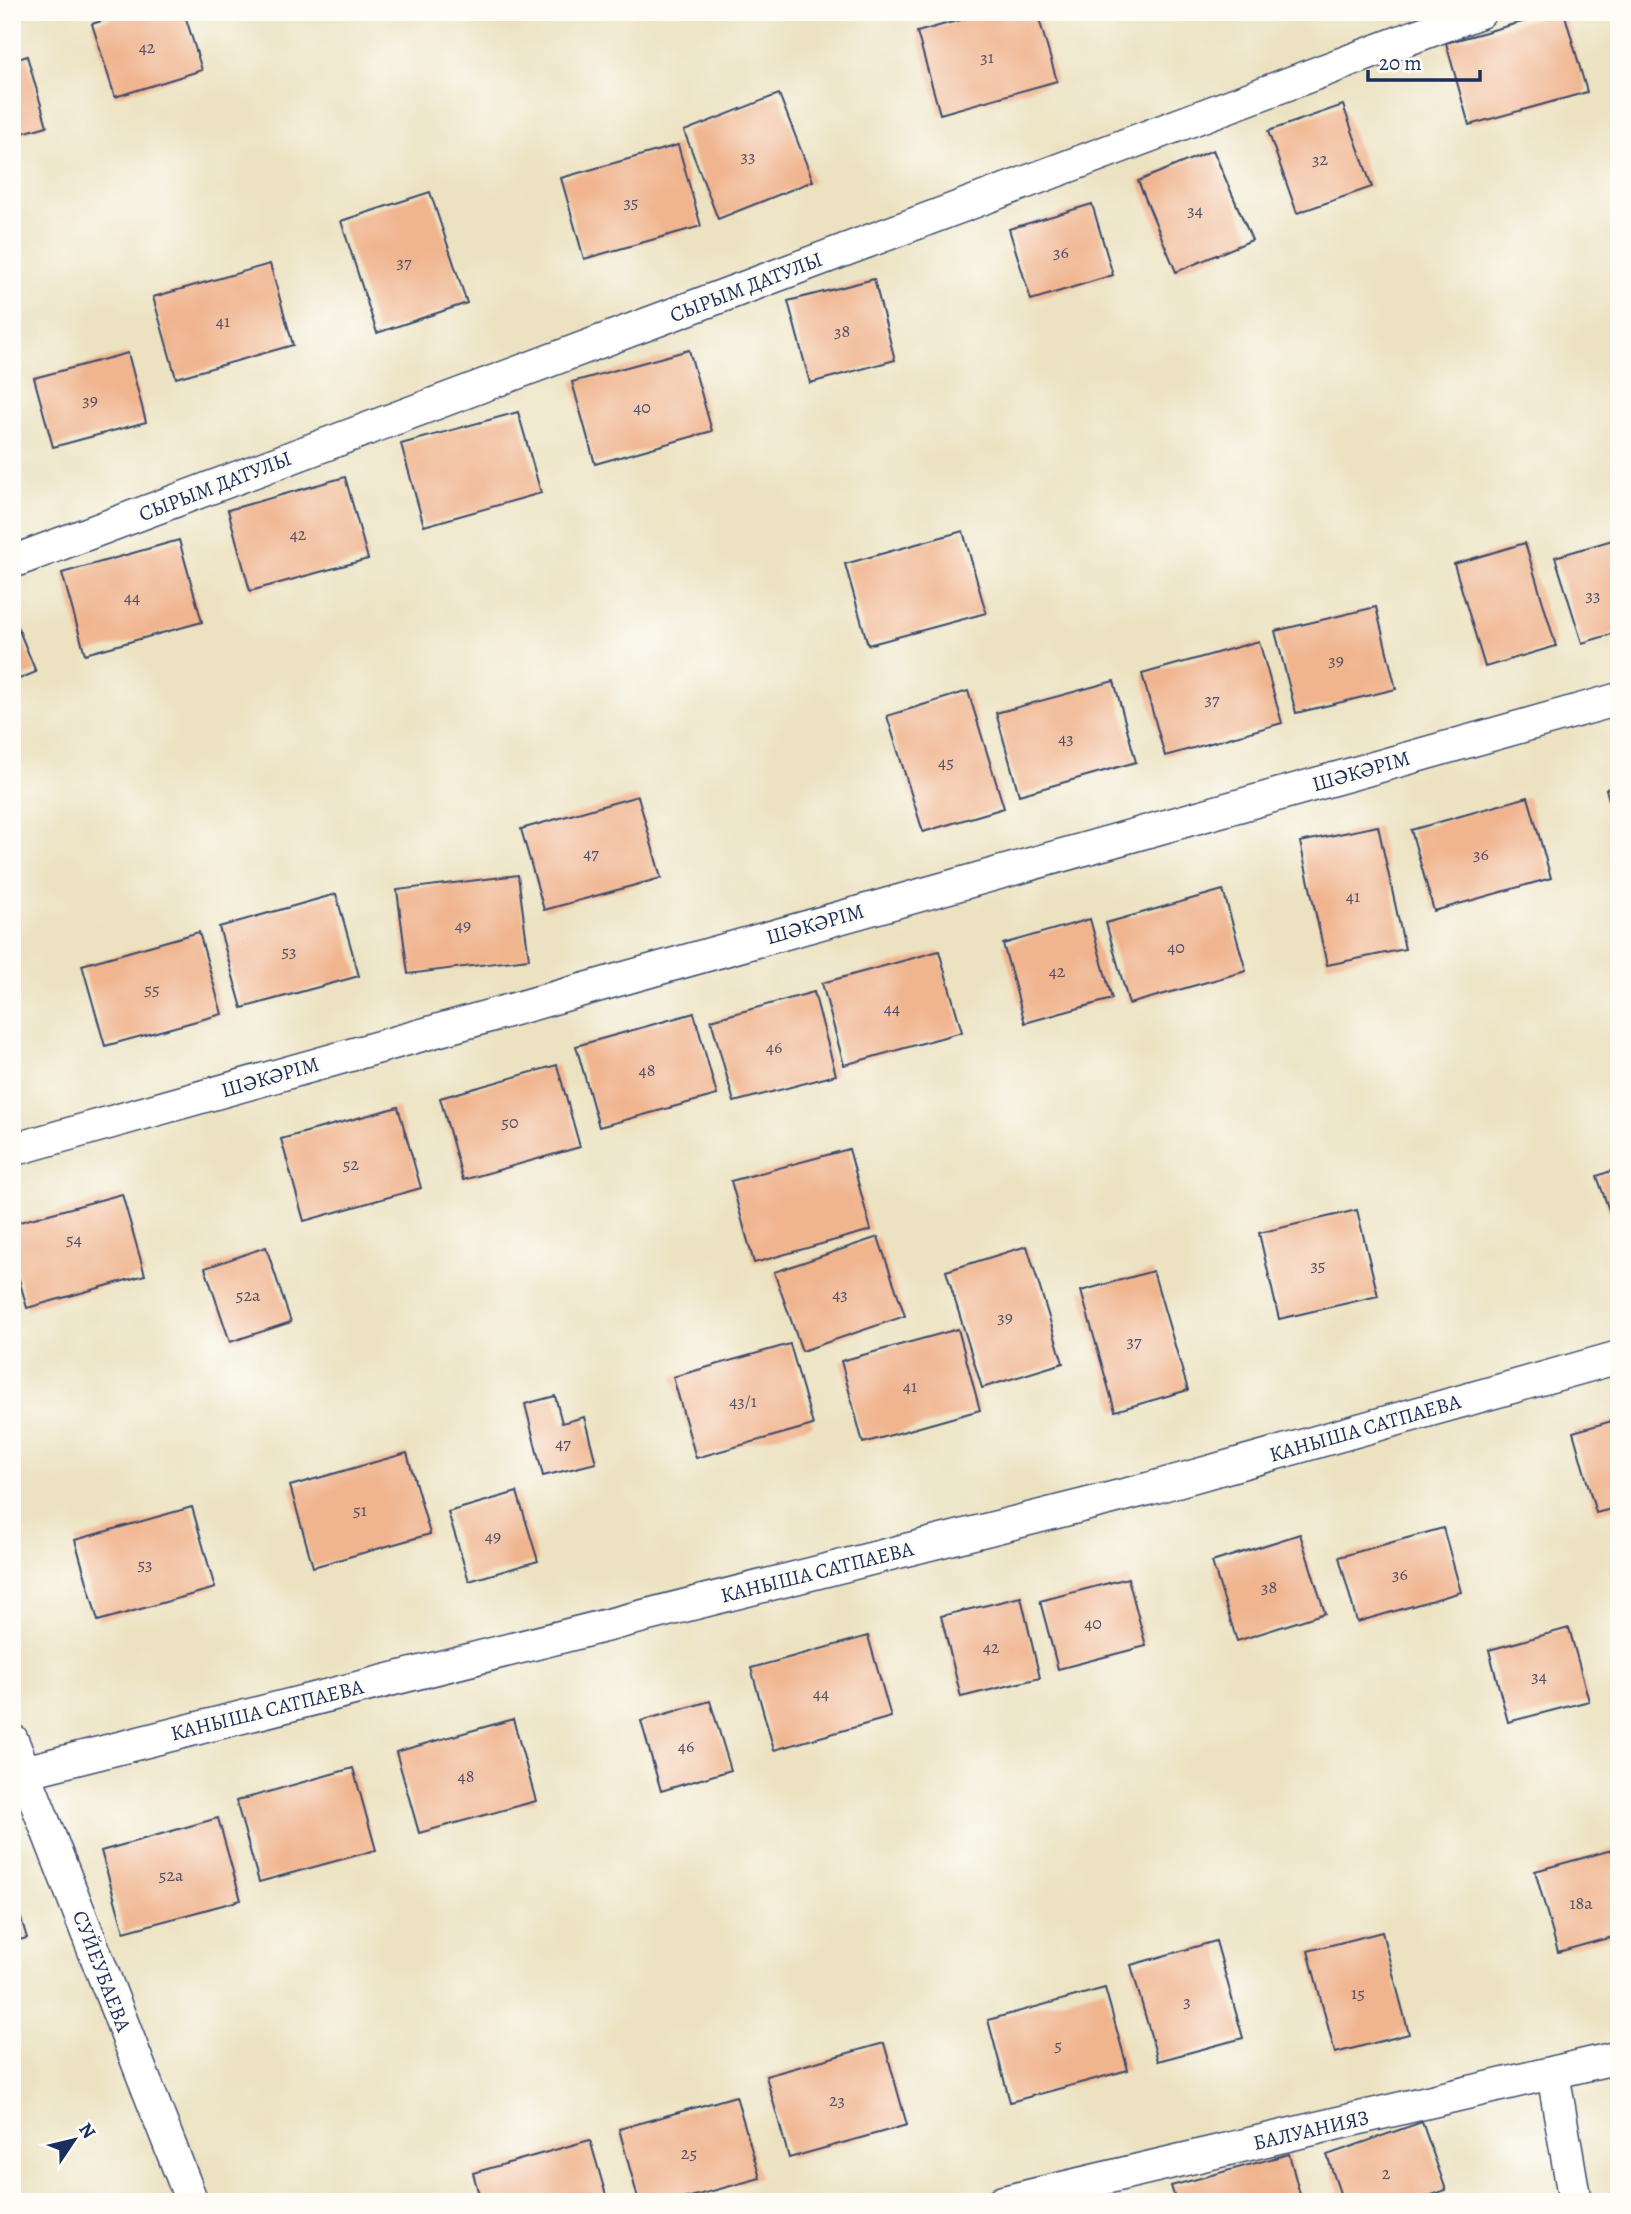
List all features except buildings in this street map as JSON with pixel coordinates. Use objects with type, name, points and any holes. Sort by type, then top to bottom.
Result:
[{"type":"street","name":"СЫРЫМ ДАТУЛЫ","points":[[12,562],[1480,12]]},
{"type":"street","name":"ШӘКӘРІМ","points":[[12,1150],[1619,699]]},
{"type":"street","name":"КАНЫША САТПАЕВА","points":[[18,1773],[1148,1489],[1619,1357]]},
{"type":"street","name":"СУЙЕУБАЕВА","points":[[12,1740],[18,1773],[192,2202]]},
{"type":"street","name":"БАЛУАНИЯЗ","points":[[1003,2202],[1619,2057]]},
{"type":"street","points":[[1553,2073],[1575,2202]]}]
